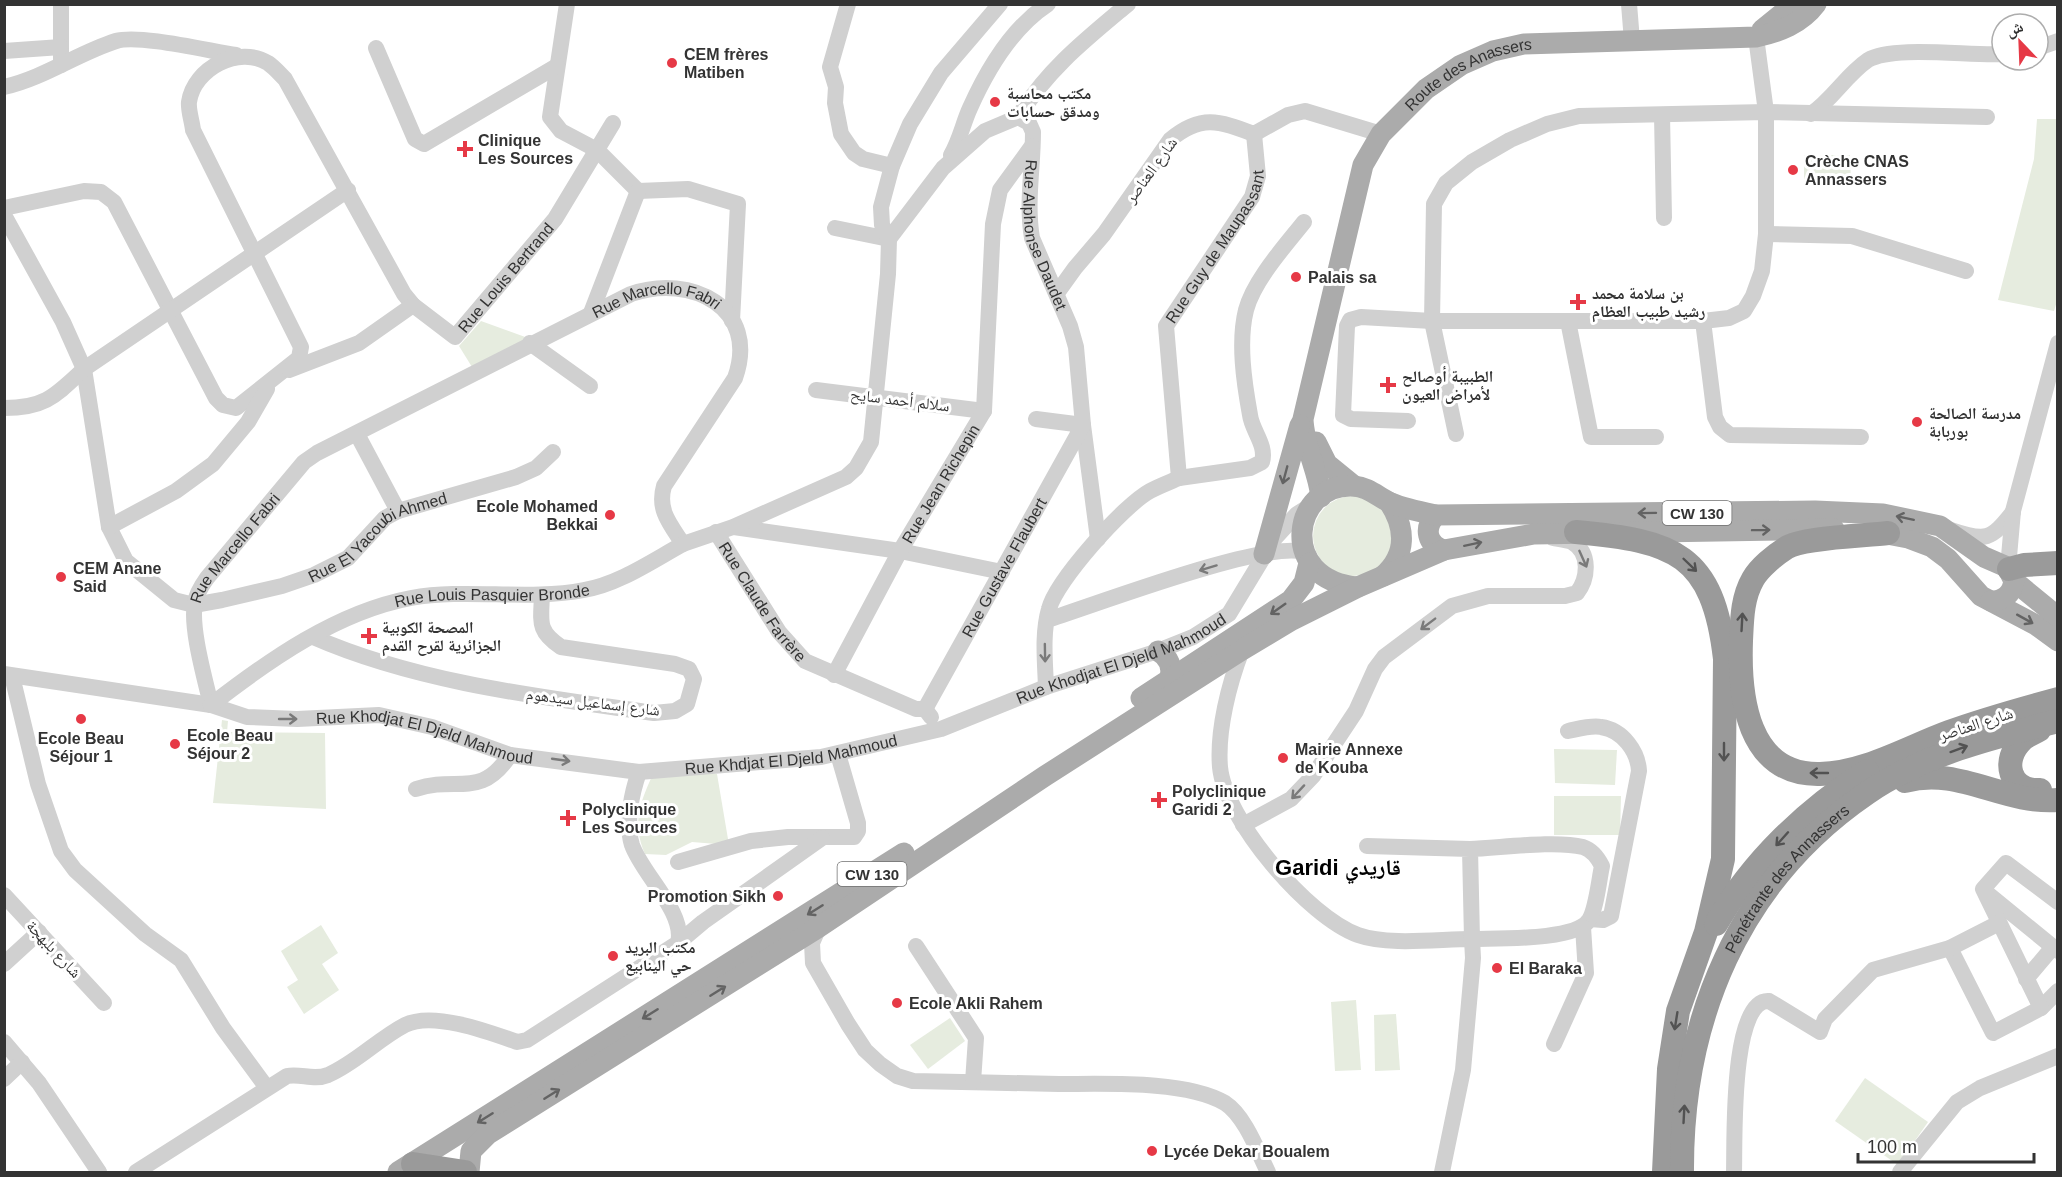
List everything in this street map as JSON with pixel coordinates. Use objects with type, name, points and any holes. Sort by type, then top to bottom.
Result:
[{"type":"highway","points":[[1576,532],[1630,537],[1675,553],[1693,566],[1707,585],[1722,630],[1725,659],[1723,859],[1716,895],[1695,966],[1678,1011],[1669,1069],[1678,1169]]},
{"type":"highway","points":[[1888,533],[1804,541],[1787,547],[1770,560],[1753,579],[1743,608],[1740,662],[1745,707],[1752,731],[1766,753],[1790,770],[1819,774],[1855,769],[1895,753]]},
{"type":"highway","points":[[2006,570],[2024,565],[2058,563]]},
{"type":"highway","points":[[2056,714],[2022,740],[2012,754],[2009,767],[2012,779],[2022,787],[2036,791],[2058,788]]},
{"type":"highway","name":"شارع العناصر","points":[[1895,753],[1996,716],[2056,714]]},
{"type":"highway","name":"Pénétrante des Annassers","points":[[1678,1169],[1685,1098],[1698,1028],[1730,944],[1764,891],[1789,861],[1869,792],[1958,749],[2056,714]]},
{"type":"highway","points":[[1695,966],[1733,896],[1797,822],[1838,789],[1895,753]]},
{"type":"highway","points":[[1869,792],[1934,776],[1956,779],[2030,801],[2058,800]]},
{"type":"highway","points":[[405,1168],[467,1173]]},
{"type":"main road","points":[[1756,37],[1770,22],[1794,4]]},
{"type":"main road","name":"Route des Anassers","points":[[1313,380],[1364,165],[1381,134],[1426,89],[1461,65],[1493,51],[1524,44],[1756,37],[1780,32],[1809,13],[1816,4]]},
{"type":"main road","points":[[1264,554],[1313,380]]},
{"type":"main road","points":[[1313,380],[1311,421],[1315,441],[1327,464],[1354,486]]},
{"type":"main road","points":[[1302,419],[1304,440],[1318,478],[1317,500],[1303,527],[1306,557],[1329,581],[1358,587],[1379,579],[1391,569],[1400,553],[1403,535],[1399,518],[1389,502],[1367,489],[1354,486],[1331,491],[1317,500]]},
{"type":"main road","name":"CW 130","points":[[1389,502],[1436,515],[1815,512],[1901,516],[1940,526],[2006,570],[2058,617]]},
{"type":"main road","points":[[1436,515],[1429,524],[1428,536],[1434,545],[1444,550]]},
{"type":"main road","name":"CW 130","points":[[1379,579],[1444,550],[1534,534],[1851,529],[1888,533],[1932,547],[1948,559],[1983,594],[2036,625],[2058,641]]},
{"type":"main road","name":"CW 130","points":[[405,1168],[878,870],[1292,600],[1304,583],[1306,557]]},
{"type":"main road","points":[[2006,570],[2007,596],[1983,594],[1978,571],[2006,570]]},
{"type":"main road","name":"CW 130","points":[[467,1173],[471,1151],[488,1134],[775,956],[1045,776],[1242,650],[1292,620],[1358,587]]},
{"type":"main road","points":[[1158,651],[1166,656],[1170,665],[1170,679]]},
{"type":"street","points":[[61,4],[61,65]]},
{"type":"street","points":[[567,4],[549,110],[552,122],[561,131],[597,150],[638,191],[688,189],[738,204],[732,321]]},
{"type":"street","points":[[848,4],[830,67],[836,87],[835,103],[841,134],[854,153],[863,159],[892,166]]},
{"type":"street","points":[[683,544],[733,527],[846,477],[856,468],[871,442],[889,239],[882,225],[881,207],[892,166],[910,123],[941,73],[1000,4]]},
{"type":"street","points":[[889,239],[943,168],[959,142],[969,110],[989,71],[1019,30],[1048,4]]},
{"type":"street","points":[[943,168],[985,131],[1018,117],[1043,80],[1069,53],[1128,4]]},
{"type":"street","points":[[1629,4],[1632,41]]},
{"type":"street","points":[[1408,421],[1351,419],[1343,416],[1347,326],[1350,320],[1361,317],[1432,321],[1703,321],[1729,318],[1744,311],[1753,296],[1762,271],[1766,234],[1766,112],[1756,37]]},
{"type":"street","points":[[4,87],[22,83],[118,40],[136,40],[244,56],[268,63],[285,79],[404,294],[414,305],[359,343],[294,366],[265,391],[248,422],[213,464],[176,491],[109,527]]},
{"type":"street","points":[[4,51],[61,47]]},
{"type":"street","points":[[376,48],[415,139],[424,144],[557,66]]},
{"type":"street","points":[[1811,114],[1829,102],[1856,70],[1870,59],[1891,52],[1990,54]]},
{"type":"street","points":[[4,208],[84,191],[101,192],[114,202],[216,398],[223,405],[236,408],[299,358],[301,347],[193,130],[189,102],[201,77],[219,62],[244,56]]},
{"type":"street","points":[[1254,134],[1288,115],[1305,111],[1381,134]]},
{"type":"street","points":[[1456,434],[1432,321],[1434,204],[1446,183],[1472,162],[1510,140],[1547,124],[1579,117],[1766,112],[1987,117]]},
{"type":"street","points":[[1662,115],[1664,218]]},
{"type":"street","name":"Rue Alphonse Daudet","points":[[1018,117],[1029,123],[1033,132],[1029,193],[1030,227],[1076,347],[1083,425],[1098,539]]},
{"type":"street","name":"شارع العناصر","points":[[1057,294],[1104,234],[1170,140],[1181,131],[1196,123],[1213,120],[1254,134]]},
{"type":"street","name":"Rue Louis Bertrand","points":[[414,305],[455,337],[555,219],[613,123]]},
{"type":"street","name":"Rue Guy de Maupassant","points":[[1179,478],[1166,326],[1252,196],[1258,176],[1254,134]]},
{"type":"street","name":"Rue Jean Richepin","points":[[834,675],[900,551],[984,411],[993,224],[1000,190],[1033,144]]},
{"type":"street","points":[[4,408],[28,408],[54,397],[84,369],[170,313],[348,190]]},
{"type":"street","points":[[591,313],[638,191]]},
{"type":"street","points":[[4,215],[63,322],[84,369],[109,527],[126,561],[174,600],[194,605]]},
{"type":"street","points":[[1046,687],[1049,607],[1068,577],[1120,515],[1149,491],[1179,478],[1250,468],[1263,462],[1263,449],[1250,417],[1244,359],[1244,323],[1253,295],[1304,222]]},
{"type":"street","points":[[835,228],[889,239]]},
{"type":"street","points":[[1766,234],[1852,236],[1966,271]]},
{"type":"street","name":"Rue Marcello Fabri","points":[[211,705],[196,636],[194,605],[207,578],[297,470],[317,453],[530,343],[648,288],[682,287],[711,299],[732,321],[740,349],[741,361],[735,378],[664,486],[661,498],[665,517],[683,544]]},
{"type":"street","points":[[1568,321],[1591,437],[1656,437]]},
{"type":"street","points":[[1703,321],[1716,417],[1720,427],[1730,435],[1861,437]]},
{"type":"street","points":[[530,343],[590,386]]},
{"type":"street","points":[[2006,570],[2013,511],[2058,343]]},
{"type":"street","name":"سلالم أحمد سايح","points":[[816,390],[984,411]]},
{"type":"street","points":[[1036,419],[1083,425]]},
{"type":"street","name":"Rue Gustave Flaubert","points":[[924,709],[1083,425]]},
{"type":"street","points":[[357,434],[398,511]]},
{"type":"street","name":"Rue El Yacoubi Ahmed","points":[[194,605],[282,586],[336,565],[348,558],[386,518],[398,511],[516,477],[536,468],[553,452]]},
{"type":"street","name":"Rue Khodjat El Djeld Mahmoud","points":[[941,729],[1046,687],[1158,651],[1202,632],[1228,614],[1264,554],[1297,514],[1317,500]]},
{"type":"street","points":[[1940,526],[1966,535],[1986,537],[1995,533],[2013,511]]},
{"type":"street","points":[[733,527],[900,551],[1002,572]]},
{"type":"street","name":"Rue Claude Farrère","points":[[716,532],[779,632],[805,661],[916,709],[924,709]]},
{"type":"street","points":[[1243,825],[1291,799],[1313,776],[1356,711],[1375,669],[1384,657],[1452,606],[1488,596],[1565,596],[1577,593],[1585,583],[1587,567],[1581,552],[1572,542],[1534,534]]},
{"type":"street","name":"Rue Louis Pasquier Bronde","points":[[211,705],[250,675],[313,637],[382,605],[439,595],[542,595],[585,590],[608,584],[683,544]]},
{"type":"street","points":[[1047,620],[1237,559],[1287,549],[1306,557]]},
{"type":"street","name":"شارع إسماعيل سيدهوم","points":[[313,637],[350,653],[490,689],[654,713],[675,711],[687,704],[694,679],[689,669],[675,664],[561,647],[549,640],[541,627],[542,595]]},
{"type":"street","points":[[1242,650],[1229,693],[1221,737],[1220,766],[1225,791],[1243,825],[1289,882],[1326,917],[1358,935],[1394,940],[1472,939],[1567,933],[1587,923],[1611,916],[1639,771],[1639,758],[1630,744],[1609,729],[1599,726],[1568,731]]},
{"type":"street","points":[[211,705],[8,675],[52,832],[61,851],[75,870],[145,934],[188,968],[223,1028],[267,1088]]},
{"type":"street","points":[[1201,677],[1229,693]]},
{"type":"street","name":"Rue Khodjat El Djeld Mahmoud","points":[[211,705],[247,717],[272,719],[379,715],[432,727],[510,755],[639,772]]},
{"type":"street","points":[[924,709],[941,729]]},
{"type":"street","name":"Rue Khdjat El Djeld Mahmoud","points":[[639,772],[838,754],[941,729]]},
{"type":"street","points":[[678,862],[751,841],[788,837],[850,838],[858,831],[838,754]]},
{"type":"street","points":[[416,789],[427,785],[475,783],[491,778],[510,755]]},
{"type":"street","points":[[639,772],[630,798],[632,844],[675,918],[681,932],[678,944]]},
{"type":"street","points":[[136,1173],[267,1088],[296,1074],[311,1078],[327,1075],[406,1024],[422,1020],[475,1029],[517,1042],[527,1040],[678,944],[704,922],[822,838]]},
{"type":"street","points":[[1367,846],[1470,849],[1548,846],[1582,847],[1589,850],[1602,866],[1587,923],[1586,973],[1554,1044]]},
{"type":"street","points":[[1442,1173],[1463,1070],[1473,958],[1470,849]]},
{"type":"street","points":[[1983,889],[2006,863],[2058,902]]},
{"type":"street","points":[[1983,889],[2042,1008]]},
{"type":"street","points":[[1983,889],[2055,949],[2026,979]]},
{"type":"street","name":"شارع بلبهجة","points":[[4,895],[104,1003]]},
{"type":"street","points":[[1734,1173],[1739,1053],[1753,1007],[1761,1002],[1769,1001],[1820,1032],[1825,1019],[1873,970],[1950,948],[1999,923]]},
{"type":"street","points":[[819,927],[812,944],[813,963],[865,1050],[897,1076],[913,1081],[1122,1084],[1186,1090],[1207,1095],[1227,1104],[1237,1115],[1268,1173]]},
{"type":"street","points":[[4,964],[39,932]]},
{"type":"street","points":[[915,946],[976,1038],[973,1082]]},
{"type":"street","points":[[1950,948],[1993,1033],[2042,1008],[2058,991]]},
{"type":"street","points":[[775,956],[795,954],[813,963]]},
{"type":"street","points":[[4,1042],[22,1062],[99,1173]]},
{"type":"street","points":[[1900,1173],[1957,1102],[1980,1088],[2058,1056]]},
{"type":"street","points":[[4,1079],[22,1062]]},
{"type":"shaded area","points":[[2037,119],[2057,119],[2058,298],[2054,311],[1998,300],[2034,159]]},
{"type":"shaded area","points":[[1804,155],[1850,155],[1851,185],[1821,185],[1821,182],[1804,182]]},
{"type":"shaded area","points":[[481,321],[528,338],[472,367],[459,346]]},
{"type":"shaded area","points":[[1353,496],[1368,499],[1381,508],[1390,521],[1393,536],[1390,551],[1381,564],[1368,573],[1353,576],[1338,573],[1325,564],[1316,551],[1313,536],[1316,521],[1325,508],[1338,499]]},
{"type":"shaded area","points":[[222,720],[228,721],[227,732],[325,733],[326,809],[213,803]]},
{"type":"shaded area","points":[[1554,749],[1617,750],[1615,785],[1555,783]]},
{"type":"shaded area","points":[[655,770],[717,774],[729,845],[692,842],[666,855],[645,854],[638,821],[642,801]]},
{"type":"shaded area","points":[[1554,796],[1621,796],[1620,835],[1554,835]]},
{"type":"shaded area","points":[[321,925],[338,953],[322,964],[339,990],[304,1014],[287,987],[298,980],[281,951]]},
{"type":"shaded area","points":[[1356,1000],[1361,1070],[1335,1071],[1331,1002]]},
{"type":"shaded area","points":[[1396,1014],[1400,1070],[1375,1071],[1374,1015]]},
{"type":"shaded area","points":[[950,1018],[965,1041],[928,1069],[910,1045]]},
{"type":"shaded area","points":[[1865,1078],[1928,1122],[1898,1165],[1835,1121]]},
{"type":"place","name":"CEM frères Matiben","points":[[672,63]]},
{"type":"place","name":"مكتب محاسبة ومدقق حسابات","points":[[995,102]]},
{"type":"place","name":"Clinique Les Sources","points":[[465,149]]},
{"type":"place","name":"Crèche CNAS Annassers","points":[[1793,170]]},
{"type":"place","name":"Palais sa","points":[[1296,277]]},
{"type":"place","name":"بن سلامة محمد رشيد طبيب العظام","points":[[1578,302]]},
{"type":"place","name":"الطبيبة أوصالح لأمراض العيون","points":[[1388,385]]},
{"type":"place","name":"مدرسة الصالحة بوربابة","points":[[1917,422]]},
{"type":"place","name":"Ecole Mohamed Bekkai","points":[[610,515]]},
{"type":"place","name":"CEM Anane Said","points":[[61,577]]},
{"type":"place","name":"المصحة الكوبية الجزائرية لقرح القدم","points":[[369,636]]},
{"type":"place","name":"Ecole Beau Séjour 1","points":[[81,719]]},
{"type":"place","name":"Ecole Beau Séjour 2","points":[[175,744]]},
{"type":"place","name":"Mairie Annexe de Kouba","points":[[1283,758]]},
{"type":"place","name":"Polyclinique Garidi 2","points":[[1159,800]]},
{"type":"place","name":"Polyclinique Les Sources","points":[[568,818]]},
{"type":"place","name":"Promotion Sikh","points":[[778,896]]},
{"type":"place","name":"مكتب البريد حي الينابيع","points":[[613,956]]},
{"type":"place","name":"El Baraka","points":[[1497,968]]},
{"type":"place","name":"Ecole Akli Rahem","points":[[897,1003]]},
{"type":"place","name":"Lycée Dekar Boualem","points":[[1152,1151]]},
{"type":"district","name":"Garidi قاريدي","points":[[1338,867]]}]
